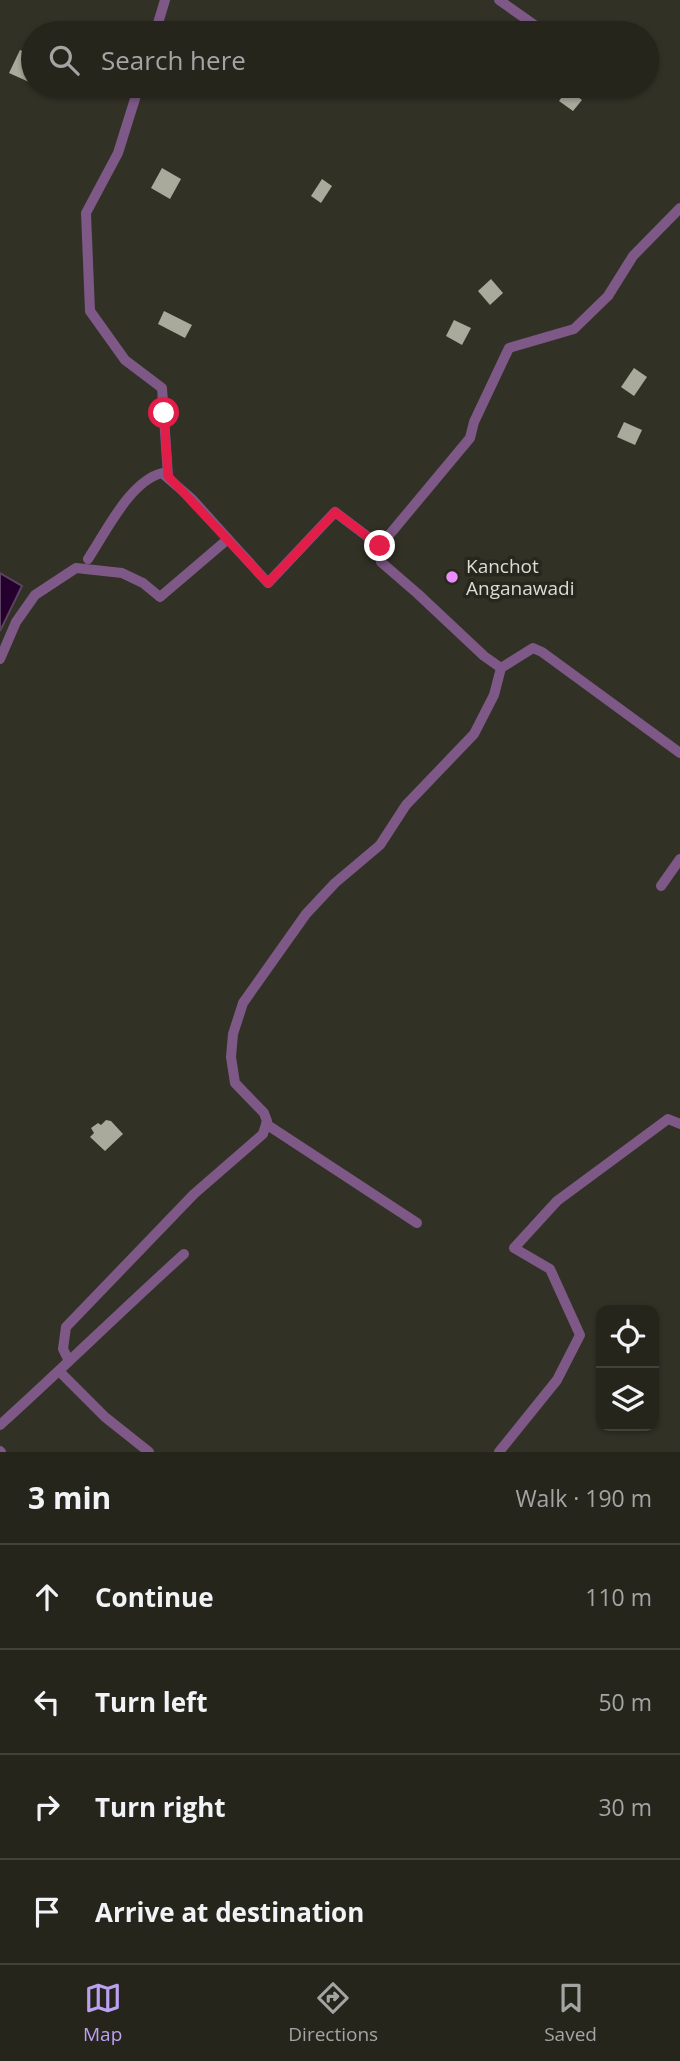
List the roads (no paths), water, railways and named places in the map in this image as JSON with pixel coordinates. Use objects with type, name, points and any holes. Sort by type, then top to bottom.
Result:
[{"type":"street","points":[[159,21],[165,0]]},
{"type":"street","points":[[499,0],[529,21]]},
{"type":"street","points":[[135,98],[118,153],[86,214],[90,312],[125,360],[162,388],[168,476]]},
{"type":"street","points":[[501,668],[484,656],[381,562],[380,546],[470,438],[474,422],[509,348],[574,329],[608,296],[633,256],[680,208]]},
{"type":"street","points":[[88,559],[136,487],[153,475],[162,473],[168,476],[268,583],[335,512],[380,546]]},
{"type":"street","points":[[0,659],[16,622],[35,595],[76,568],[122,573],[142,583],[160,597],[228,539]]},
{"type":"street","points":[[69,1361],[63,1349],[66,1327],[194,1194],[263,1134],[266,1124],[264,1113],[235,1083],[233,1034],[243,1003],[306,915],[335,883],[380,845],[406,805],[474,734],[494,695],[501,668],[533,648],[542,652],[680,753]]},
{"type":"street","points":[[661,886],[680,859]]},
{"type":"street","points":[[499,1452],[558,1380],[580,1335],[550,1269],[514,1248],[558,1201],[668,1119],[680,1124]]},
{"type":"street","points":[[266,1124],[417,1223]]},
{"type":"street","points":[[0,1425],[101,1328],[184,1254]]},
{"type":"street","points":[[59,1371],[105,1417],[149,1452]]},
{"type":"place","name":"Kanchot Anganawadi","points":[[452,577]]}]
